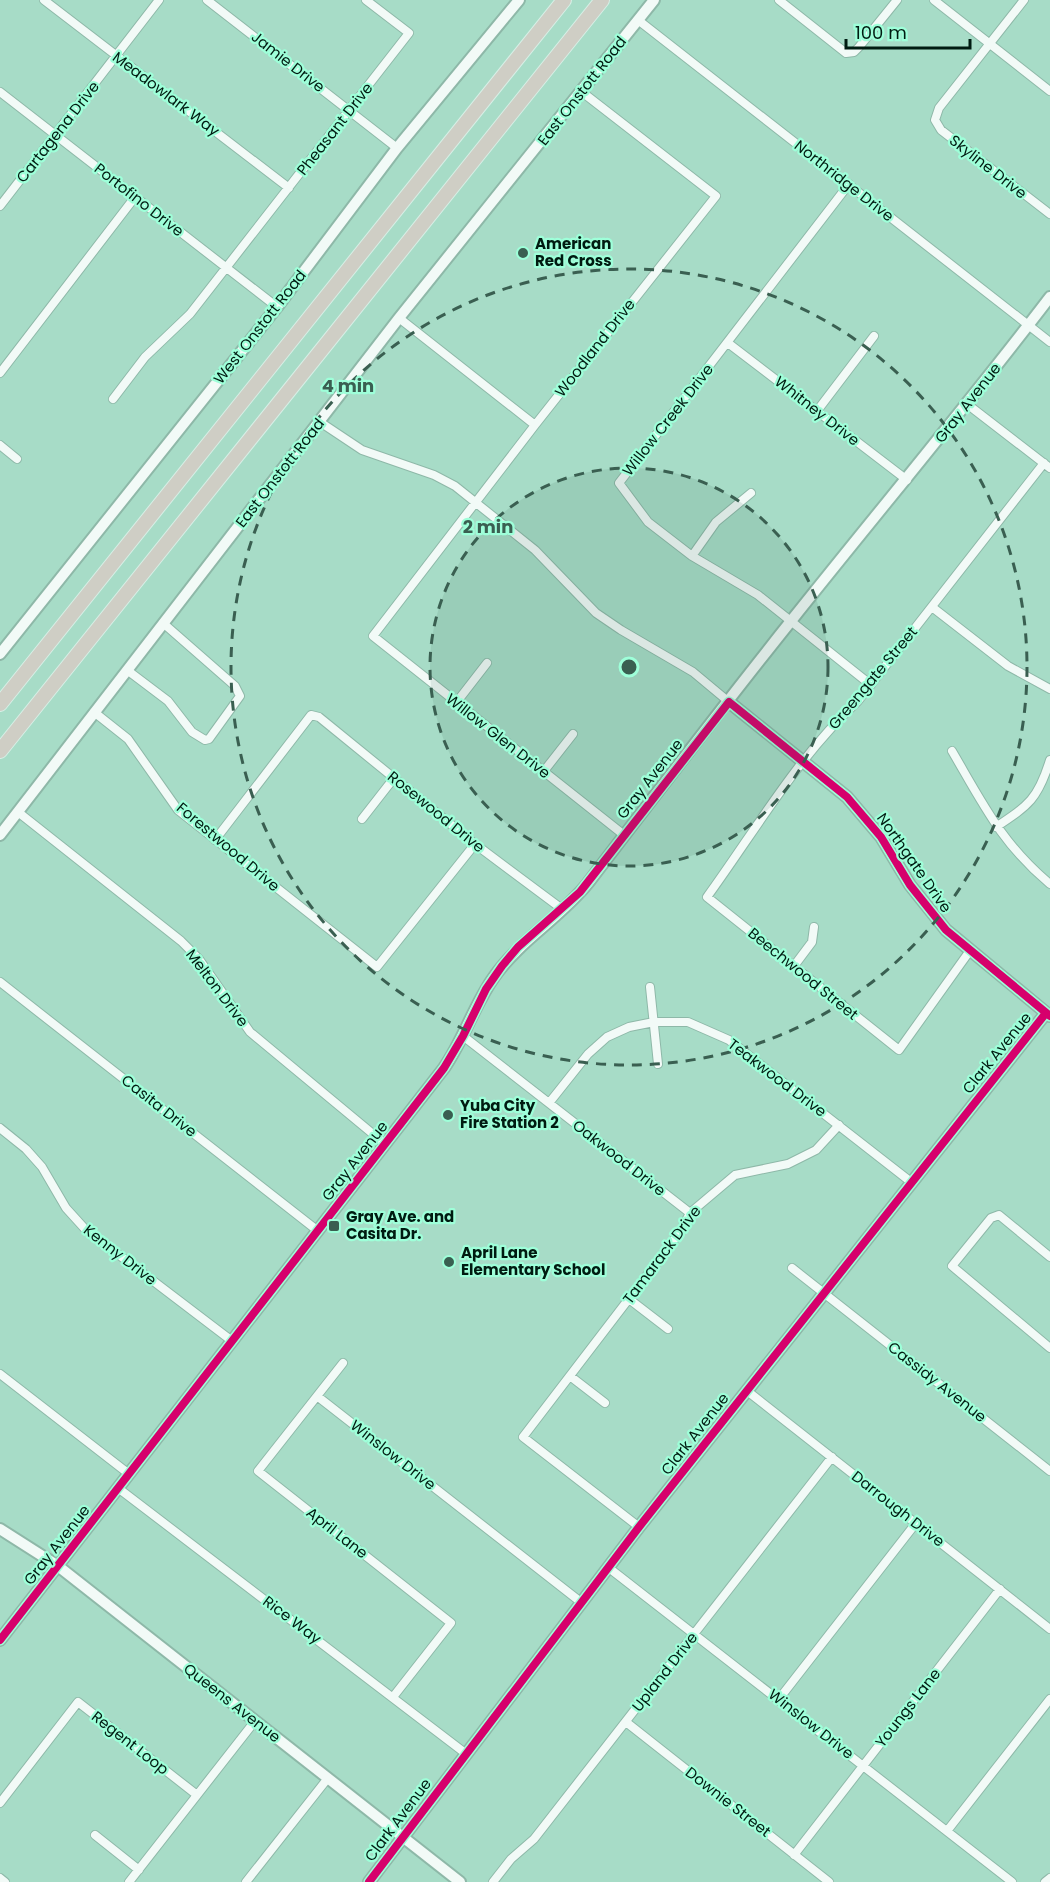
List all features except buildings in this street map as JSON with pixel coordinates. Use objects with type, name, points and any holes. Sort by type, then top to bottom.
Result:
[{"type":"highway","points":[[0,704],[564,0]]},
{"type":"highway","points":[[0,751],[602,0]]},
{"type":"street","name":"Meadowlark Way","points":[[44,0],[289,188]]},
{"type":"street","name":"Cartagena Drive","points":[[0,206],[159,0]]},
{"type":"street","name":"Jamie Drive","points":[[207,0],[396,148]]},
{"type":"street","name":"Pheasant Drive","points":[[113,399],[145,357],[189,314],[409,33],[366,0]]},
{"type":"street","name":"West Onstott Road","points":[[0,654],[277,307],[396,148],[519,0]]},
{"type":"street","name":"East Onstott Road","points":[[0,835],[399,318],[654,0]]},
{"type":"street","points":[[779,0],[846,53],[854,52],[897,0]]},
{"type":"street","points":[[933,0],[1050,91]]},
{"type":"street","name":"Skyline Drive","points":[[1024,0],[939,108],[935,120],[941,130],[1050,214]]},
{"type":"street","name":"Northridge Drive","points":[[638,20],[1050,342]]},
{"type":"street","name":"Portofino Drive","points":[[0,92],[277,307]]},
{"type":"street","name":"Woodland Drive","points":[[373,636],[535,425],[716,196],[582,92]]},
{"type":"street","name":"Willow Creek Drive","points":[[849,184],[619,483],[648,522],[692,556],[758,595],[871,685]]},
{"type":"street","points":[[0,373],[135,197]]},
{"type":"street","name":"Gray Avenue","points":[[0,1640],[444,1068],[480,1001],[502,966],[518,947],[580,892],[790,621],[907,480],[1050,297]]},
{"type":"street","points":[[399,318],[535,425]]},
{"type":"street","points":[[817,411],[874,336]]},
{"type":"street","name":"Whitney Drive","points":[[728,343],[907,480]]},
{"type":"street","points":[[967,404],[1047,465]]},
{"type":"street","name":"Northgate Drive","points":[[320,422],[362,450],[434,475],[476,501],[536,550],[596,612],[621,630],[693,672],[805,761],[860,810],[881,837],[927,908],[969,952],[1049,1013]]},
{"type":"street","points":[[0,445],[17,459]]},
{"type":"street","name":"Greengate Street","points":[[707,897],[805,761],[871,685],[1047,465]]},
{"type":"street","points":[[692,556],[716,522],[751,493]]},
{"type":"street","points":[[932,607],[1008,666],[1050,689]]},
{"type":"street","points":[[127,670],[168,701],[192,732],[205,740],[209,739],[237,704],[240,696],[236,686],[163,623]]},
{"type":"street","name":"Willow Glen Drive","points":[[373,636],[624,835]]},
{"type":"street","points":[[456,703],[487,663]]},
{"type":"street","name":"Forestwood Drive","points":[[94,712],[128,739],[178,810],[377,967],[475,844]]},
{"type":"street","name":"Rosewood Drive","points":[[215,840],[311,715],[319,717],[475,844],[562,909]]},
{"type":"street","points":[[544,771],[573,734]]},
{"type":"street","points":[[952,751],[996,827],[1023,861],[1050,884]]},
{"type":"street","points":[[996,827],[1028,805],[1042,785],[1050,760]]},
{"type":"street","points":[[362,819],[394,778]]},
{"type":"street","name":"Melton Drive","points":[[18,812],[181,941],[199,959],[250,1032],[385,1144]]},
{"type":"street","name":"Beechwood Street","points":[[707,897],[898,1050],[969,952]]},
{"type":"street","points":[[794,966],[813,942],[814,927]]},
{"type":"street","name":"Casita Drive","points":[[0,981],[318,1231]]},
{"type":"street","points":[[650,987],[658,1064]]},
{"type":"street","name":"Clark Avenue","points":[[369,1882],[465,1753],[746,1390],[1049,1013]]},
{"type":"street","name":"Teakwood Drive","points":[[549,1103],[588,1054],[607,1038],[629,1027],[654,1022],[688,1022],[729,1040],[911,1182]]},
{"type":"street","name":"Oakwood Drive","points":[[463,1036],[690,1213]]},
{"type":"street","name":"Tamarack Drive","points":[[639,1527],[523,1437],[680,1232],[690,1213],[735,1175],[788,1164],[816,1149],[839,1125]]},
{"type":"street","name":"Kenny Drive","points":[[0,1128],[26,1149],[42,1167],[66,1208],[85,1229],[232,1341]]},
{"type":"street","points":[[1050,1257],[999,1215],[991,1218],[952,1266],[1050,1348]]},
{"type":"street","name":"Cassidy Avenue","points":[[792,1268],[1050,1471]]},
{"type":"street","points":[[629,1299],[668,1329]]},
{"type":"street","name":"April Lane","points":[[343,1363],[258,1471],[451,1623],[393,1697]]},
{"type":"street","points":[[0,1374],[129,1474]]},
{"type":"street","points":[[570,1376],[605,1404]]},
{"type":"street","name":"Darrough Drive","points":[[746,1390],[1050,1629]]},
{"type":"street","name":"Winslow Drive","points":[[317,1396],[582,1603]]},
{"type":"street","name":"Upland Drive","points":[[493,1882],[511,1859],[534,1839],[832,1457]]},
{"type":"street","name":"Rice Way","points":[[118,1488],[465,1753]]},
{"type":"street","points":[[779,1699],[916,1523]]},
{"type":"street","name":"Queens Avenue","points":[[0,1529],[58,1566],[460,1882]]},
{"type":"street","name":"Winslow Drive","points":[[609,1568],[1011,1882]]},
{"type":"street","name":"Youngs Lane","points":[[794,1855],[1000,1589]]},
{"type":"street","points":[[947,1831],[1050,1699]]},
{"type":"street","name":"Regent Loop","points":[[0,1803],[78,1702],[197,1795]]},
{"type":"street","points":[[129,1882],[255,1721]]},
{"type":"street","name":"Downie Street","points":[[626,1722],[829,1882]]},
{"type":"street","points":[[246,1882],[328,1778]]},
{"type":"street","points":[[95,1835],[139,1870]]},
{"type":"street","points":[[0,1878],[5,1882]]},
{"type":"street","points":[[1045,1882],[1050,1878]]},
{"type":"cycle path","points":[[0,1640],[444,1068],[486,989],[502,966],[518,947],[580,892],[729,702],[847,797],[881,837],[910,885],[946,930],[1050,1016]]},
{"type":"cycle path","points":[[369,1882],[639,1527],[1046,1013]]},
{"type":"place","name":"American Red Cross","points":[[523,253]]},
{"type":"place","name":"Yuba City Fire Station 2","points":[[448,1115]]},
{"type":"place","name":"Gray Ave. and Casita Dr.","points":[[334,1226]]},
{"type":"place","name":"April Lane Elementary School","points":[[449,1262]]}]
